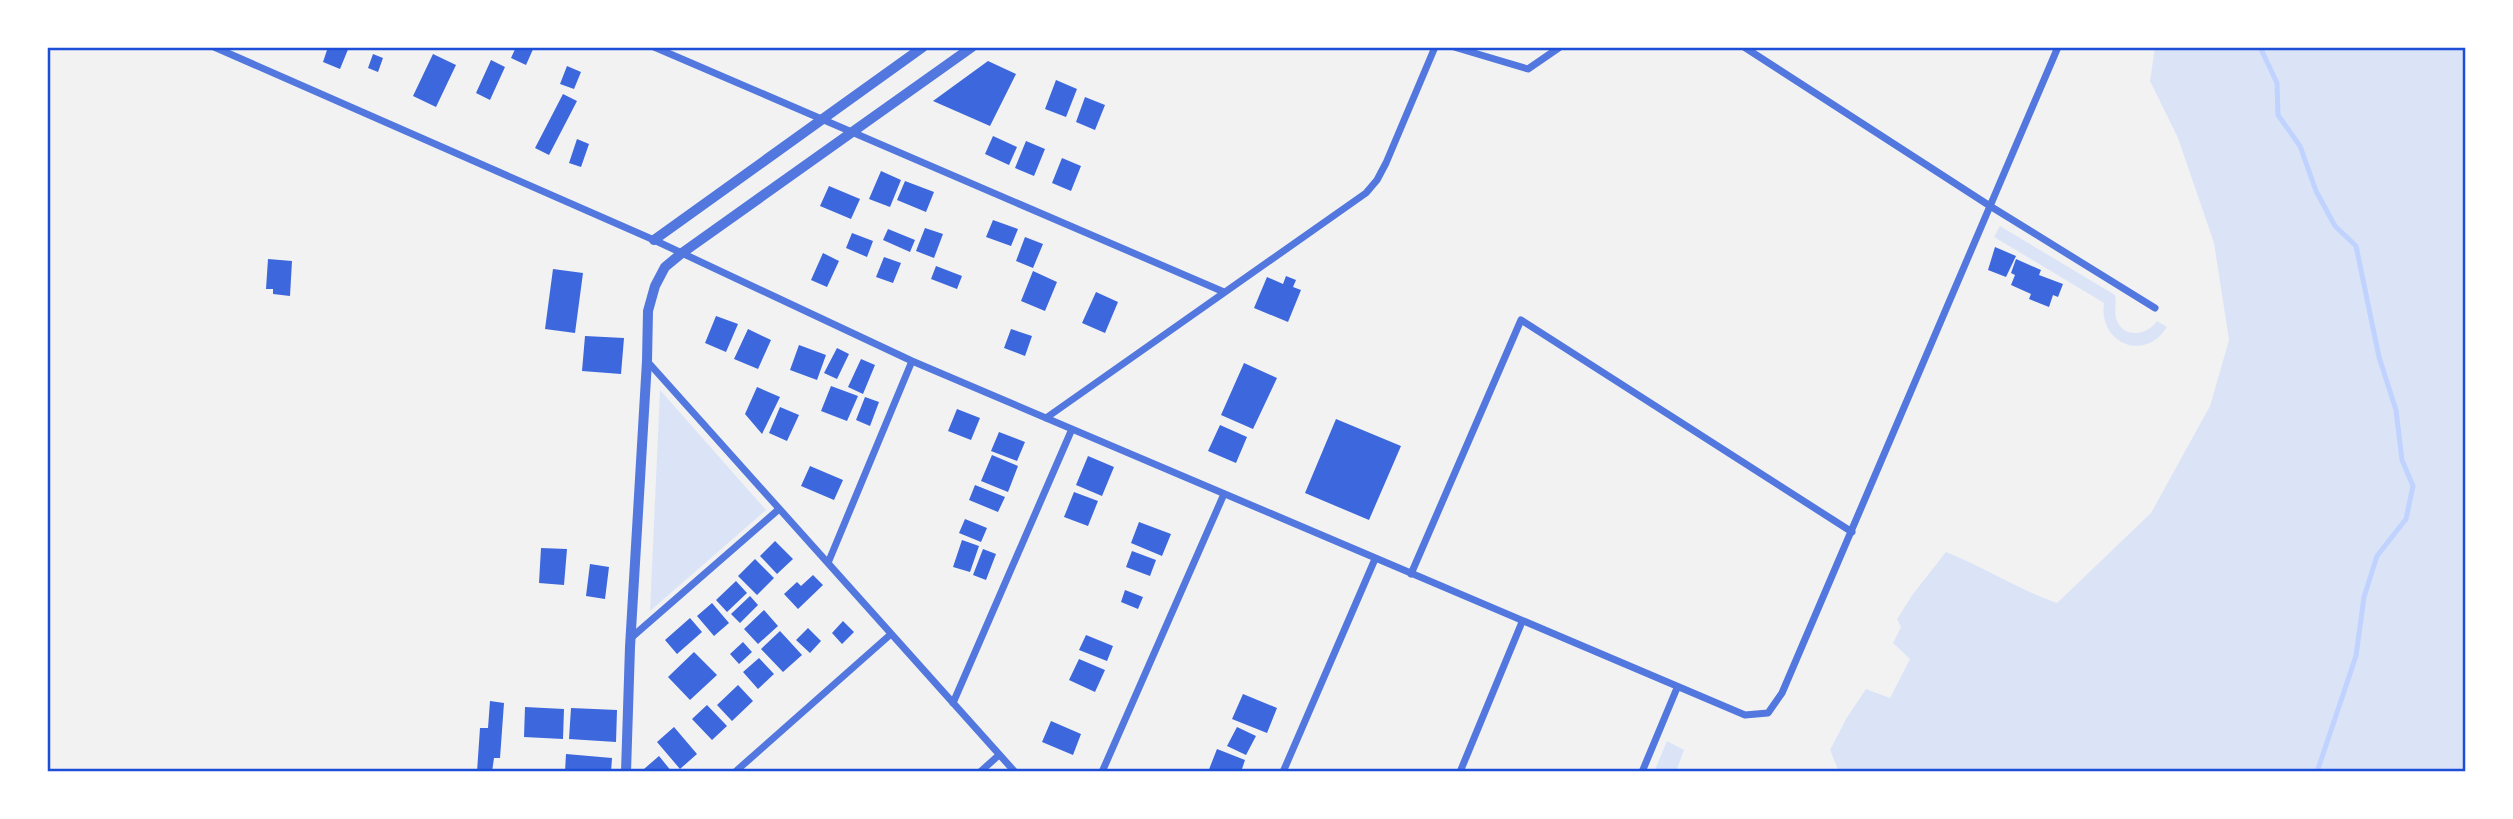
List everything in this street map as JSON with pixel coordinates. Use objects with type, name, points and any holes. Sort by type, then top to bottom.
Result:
[{"type":"street","points":[[214,47],[654,240],[912,361],[1745,715],[1768,713],[1782,693],[2058,47]]},
{"type":"street","points":[[654,47],[1224,292]]},
{"type":"street","points":[[654,240],[923,47]]},
{"type":"street","points":[[626,772],[648,311],[655,286],[665,267],[682,253],[972,47]]},
{"type":"street","points":[[1046,418],[1366,193],[1386,163],[1435,47]]},
{"type":"street","points":[[1454,47],[1528,69],[1560,47]]},
{"type":"street","points":[[1744,47],[1990,206],[2155,308]]},
{"type":"street","points":[[1411,574],[1521,320],[1852,532]]},
{"type":"street","points":[[647,361],[1015,772]]},
{"type":"street","points":[[828,563],[912,361]]},
{"type":"street","points":[[953,703],[1072,429]]},
{"type":"street","points":[[1102,772],[1224,494]]},
{"type":"street","points":[[632,638],[779,509]]},
{"type":"street","points":[[1283,772],[1375,559]]},
{"type":"street","points":[[1460,772],[1522,622]]},
{"type":"street","points":[[735,772],[891,634]]},
{"type":"street","points":[[1642,772],[1677,688]]},
{"type":"street","points":[[980,772],[999,755]]},
{"type":"shaded area","points":[[2155,47],[2466,47],[2466,772],[1839,772],[1830,750],[1866,689],[1890,698],[1910,659],[1893,643],[1901,627],[1897,619],[1946,552],[2057,603],[2151,513],[2210,406],[2229,340],[2214,243],[2178,138],[2150,81]]},
{"type":"shaded area","points":[[2000,226],[2115,295],[2116,318],[2124,329],[2141,332],[2157,321],[2167,327],[2158,338],[2147,344],[2125,344],[2115,338],[2104,317],[2104,303],[1994,237]]},
{"type":"shaded area","points":[[660,390],[766,510],[650,611]]},
{"type":"shaded area","points":[[1667,741],[1684,750],[1676,772],[1654,772]]},
{"type":"building","points":[[328,47],[349,47],[340,69],[323,62]]},
{"type":"building","points":[[516,47],[534,47],[526,65],[511,58]]},
{"type":"building","points":[[373,54],[383,58],[378,72],[368,68]]},
{"type":"building","points":[[433,54],[456,65],[436,107],[413,96]]},
{"type":"building","points":[[491,60],[505,67],[490,100],[476,93]]},
{"type":"building","points":[[988,61],[1016,74],[990,126],[933,101]]},
{"type":"building","points":[[567,66],[581,72],[574,89],[560,84]]},
{"type":"building","points":[[1056,80],[1077,89],[1066,117],[1045,109]]},
{"type":"building","points":[[563,94],[577,101],[549,155],[535,148]]},
{"type":"building","points":[[1085,97],[1105,105],[1095,130],[1076,122]]},
{"type":"building","points":[[993,136],[1017,147],[1009,165],[985,154]]},
{"type":"building","points":[[577,139],[589,144],[581,167],[569,163]]},
{"type":"building","points":[[1026,141],[1045,149],[1034,176],[1015,168]]},
{"type":"building","points":[[1062,158],[1081,166],[1071,191],[1052,183]]},
{"type":"building","points":[[881,171],[901,180],[890,207],[869,199]]},
{"type":"building","points":[[905,181],[934,192],[926,212],[897,200]]},
{"type":"building","points":[[829,186],[860,199],[851,219],[820,206]]},
{"type":"building","points":[[993,220],[1018,229],[1011,246],[986,237]]},
{"type":"building","points":[[925,228],[943,234],[934,258],[916,251]]},
{"type":"building","points":[[888,229],[915,240],[910,252],[883,240]]},
{"type":"building","points":[[852,233],[873,241],[867,257],[846,248]]},
{"type":"building","points":[[1025,237],[1043,244],[1033,268],[1016,261]]},
{"type":"building","points":[[1995,247],[2016,256],[2006,277],[1988,270]]},
{"type":"building","points":[[823,253],[839,261],[827,287],[811,280]]},
{"type":"building","points":[[884,257],[901,263],[893,283],[876,277]]},
{"type":"building","points":[[268,259],[292,261],[290,296],[273,294],[273,289],[266,289]]},
{"type":"building","points":[[2016,259],[2041,270],[2039,275],[2063,284],[2058,297],[2053,295],[2049,307],[2029,299],[2031,294],[2011,285],[2015,275],[2011,273]]},
{"type":"building","points":[[936,266],[962,276],[957,289],[931,279]]},
{"type":"building","points":[[553,269],[583,273],[575,333],[545,329]]},
{"type":"building","points":[[1033,271],[1057,282],[1045,311],[1021,301]]},
{"type":"building","points":[[1286,276],[1296,280],[1293,287],[1301,290],[1288,322],[1254,308],[1267,277],[1283,284]]},
{"type":"building","points":[[1096,292],[1118,302],[1105,333],[1082,323]]},
{"type":"building","points":[[716,316],[738,324],[726,352],[705,343]]},
{"type":"building","points":[[748,329],[771,340],[758,369],[734,359]]},
{"type":"building","points":[[1011,329],[1032,336],[1025,356],[1004,348]]},
{"type":"building","points":[[585,336],[624,338],[621,374],[582,371]]},
{"type":"building","points":[[799,345],[826,355],[817,380],[790,370]]},
{"type":"building","points":[[837,348],[849,354],[837,379],[824,373]]},
{"type":"building","points":[[861,359],[875,365],[863,394],[848,387]]},
{"type":"building","points":[[1244,363],[1277,378],[1253,429],[1221,415]]},
{"type":"building","points":[[831,386],[858,396],[847,421],[821,411]]},
{"type":"building","points":[[757,387],[780,397],[762,434],[745,414]]},
{"type":"building","points":[[865,397],[879,402],[870,426],[856,420]]},
{"type":"building","points":[[780,407],[799,415],[787,441],[769,433]]},
{"type":"building","points":[[957,409],[980,418],[971,440],[948,431]]},
{"type":"building","points":[[1336,419],[1401,446],[1369,520],[1305,493]]},
{"type":"building","points":[[1220,425],[1247,437],[1236,463],[1208,451]]},
{"type":"building","points":[[999,432],[1025,442],[1017,461],[991,451]]},
{"type":"building","points":[[992,455],[1018,466],[1008,492],[981,481]]},
{"type":"building","points":[[1088,456],[1114,467],[1102,496],[1076,485]]},
{"type":"building","points":[[810,466],[843,480],[834,500],[801,486]]},
{"type":"building","points":[[975,485],[1005,497],[998,512],[969,500]]},
{"type":"building","points":[[1074,492],[1098,501],[1088,526],[1064,517]]},
{"type":"building","points":[[965,519],[987,528],[981,542],[959,533]]},
{"type":"building","points":[[1139,522],[1171,534],[1162,556],[1131,543]]},
{"type":"building","points":[[962,540],[979,546],[970,572],[953,567]]},
{"type":"building","points":[[775,541],[793,559],[777,574],[760,556]]},
{"type":"building","points":[[541,548],[567,549],[564,585],[539,583]]},
{"type":"building","points":[[983,549],[996,554],[986,580],[973,575]]},
{"type":"building","points":[[1132,551],[1156,560],[1150,576],[1126,567]]},
{"type":"building","points":[[755,559],[774,578],[757,595],[738,576]]},
{"type":"building","points":[[590,564],[609,567],[605,599],[586,596]]},
{"type":"building","points":[[813,575],[823,585],[798,609],[784,594],[797,582],[801,586]]},
{"type":"building","points":[[736,581],[747,593],[727,612],[716,600]]},
{"type":"building","points":[[1125,590],[1143,597],[1138,609],[1121,602]]},
{"type":"building","points":[[750,596],[758,605],[740,623],[731,614]]},
{"type":"building","points":[[712,603],[729,623],[714,636],[697,616]]},
{"type":"building","points":[[764,610],[778,626],[758,644],[744,629]]},
{"type":"building","points":[[690,618],[702,632],[677,654],[665,640]]},
{"type":"building","points":[[843,621],[854,632],[842,644],[832,633]]},
{"type":"building","points":[[808,628],[821,641],[810,653],[796,640]]},
{"type":"building","points":[[780,631],[802,655],[783,672],[761,649]]},
{"type":"building","points":[[1086,635],[1113,646],[1107,661],[1079,650]]},
{"type":"building","points":[[743,642],[752,652],[739,664],[730,654]]},
{"type":"building","points":[[694,652],[717,675],[690,700],[668,677]]},
{"type":"building","points":[[759,658],[774,674],[758,689],[743,672]]},
{"type":"building","points":[[1079,659],[1105,670],[1095,692],[1069,680]]},
{"type":"building","points":[[738,685],[753,701],[732,721],[717,705]]},
{"type":"building","points":[[1243,694],[1277,708],[1267,733],[1232,719]]},
{"type":"building","points":[[490,701],[504,703],[500,758],[494,758],[492,772],[477,772],[480,728],[488,728]]},
{"type":"building","points":[[707,705],[727,726],[712,740],[692,719]]},
{"type":"building","points":[[525,707],[564,709],[563,739],[524,737]]},
{"type":"building","points":[[571,708],[617,710],[616,742],[569,739]]},
{"type":"building","points":[[1051,721],[1081,734],[1073,755],[1042,742]]},
{"type":"building","points":[[674,727],[697,754],[680,769],[657,742]]},
{"type":"building","points":[[1237,727],[1256,736],[1246,755],[1227,746]]},
{"type":"building","points":[[1217,749],[1245,760],[1241,772],[1208,772]]},
{"type":"building","points":[[566,754],[612,758],[611,772],[565,772]]},
{"type":"building","points":[[659,756],[672,772],[647,772],[644,769]]},
{"type":"waterway","points":[[2260,47],[2277,83],[2278,115],[2300,146],[2316,191],[2335,226],[2356,246],[2379,357],[2396,410],[2402,460],[2413,486],[2406,519],[2377,556],[2364,597],[2356,656],[2317,772]]}]
